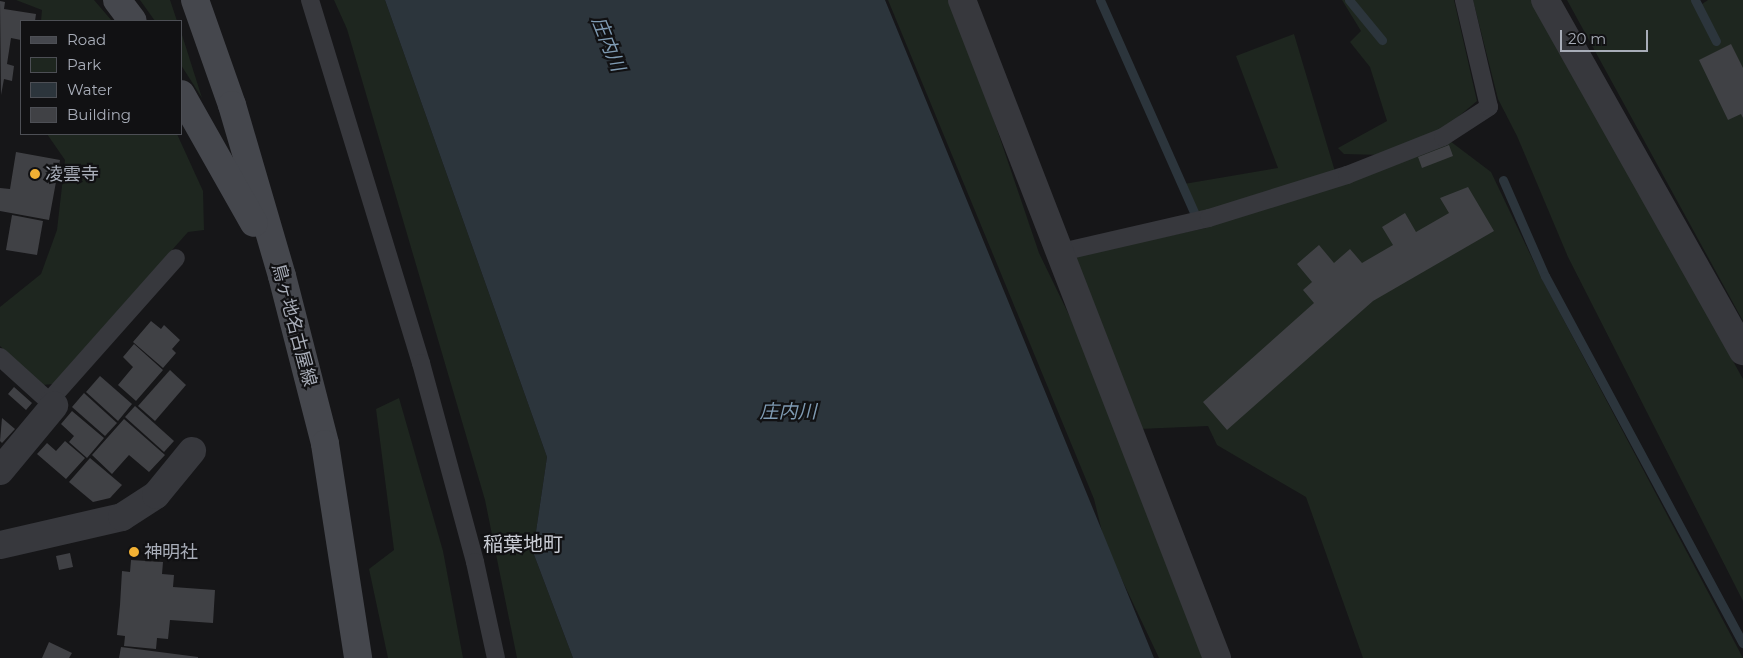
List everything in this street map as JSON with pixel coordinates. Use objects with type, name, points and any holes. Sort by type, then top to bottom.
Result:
[{"type":"main road","points":[[117,0],[132,20]]},
{"type":"main road","name":"鳥ヶ地名古屋線","points":[[195,0],[232,106],[282,276],[325,444],[356,656]]},
{"type":"main road","points":[[182,96],[210,139],[282,276]]},
{"type":"street","points":[[962,0],[1057,253],[1119,400],[1218,658]]},
{"type":"street","points":[[1545,0],[1743,351]]},
{"type":"street","points":[[0,471],[52,404]]},
{"type":"street","points":[[0,545],[122,517],[156,495],[192,451]]},
{"type":"lane","points":[[310,0],[421,363],[475,562],[496,658]]},
{"type":"lane","points":[[1057,253],[1210,218],[1347,175],[1443,138],[1489,107],[1464,0]]},
{"type":"lane","points":[[0,356],[52,404],[176,258]]},
{"type":"green space","points":[[16,0],[94,0],[111,20],[41,20],[42,10]]},
{"type":"green space","points":[[140,0],[170,0],[177,20],[154,20]]},
{"type":"green space","points":[[334,0],[385,0],[547,457],[533,552],[573,658],[517,658],[485,500],[347,29]]},
{"type":"green space","points":[[888,0],[953,0],[1039,253],[1102,383],[1213,658],[1159,658],[1105,544],[1094,499]]},
{"type":"green space","points":[[1342,0],[1454,0],[1477,101],[1440,132],[1383,155],[1344,154],[1338,148],[1387,121],[1370,67],[1350,42],[1361,31]]},
{"type":"green space","points":[[1473,0],[1532,0],[1743,379],[1743,601],[1568,257],[1517,136],[1498,99]]},
{"type":"green space","points":[[1567,0],[1695,0],[1699,6],[1708,0],[1743,0],[1743,321]]},
{"type":"green space","points":[[1294,34],[1339,185],[1450,141],[1491,172],[1542,279],[1743,658],[1363,658],[1306,497],[1217,445],[1208,426],[1139,429],[1075,256],[1206,228],[1184,184],[1278,168],[1236,56]]},
{"type":"green space","points":[[182,35],[183,38],[202,98],[182,67]]},
{"type":"green space","points":[[48,135],[177,135],[203,191],[204,230],[188,232],[53,384],[43,385],[0,346],[0,307],[41,274],[57,230],[65,160]]},
{"type":"green space","points":[[399,398],[443,551],[463,658],[388,658],[369,569],[394,550],[376,409]]},
{"type":"water","name":"庄内川","points":[[385,0],[885,0],[1154,658],[573,658],[533,552],[547,457]]},
{"type":"building","points":[[0,1],[5,2],[4,9],[36,14],[35,20],[20,20],[20,40],[11,38],[7,64],[14,66],[12,81],[4,79],[1,95]]},
{"type":"building","points":[[1731,44],[1743,68],[1743,118],[1741,114],[1728,120],[1699,60]]},
{"type":"building","points":[[1449,145],[1453,156],[1422,168],[1418,157]]},
{"type":"building","name":"凌雲寺","points":[[16,152],[60,160],[49,220],[0,211],[0,188],[10,189]]},
{"type":"building","points":[[1468,187],[1494,231],[1373,301],[1227,430],[1203,402],[1314,303],[1303,290],[1312,282],[1297,264],[1319,245],[1334,263],[1350,249],[1362,263],[1393,245],[1382,227],[1405,213],[1416,232],[1449,213],[1440,198]]},
{"type":"building","points":[[12,215],[43,221],[37,255],[6,250]]},
{"type":"building","points":[[151,321],[161,329],[164,325],[180,340],[172,349],[176,353],[163,368],[133,342]]},
{"type":"building","points":[[134,344],[163,370],[136,401],[118,385],[133,367],[123,357]]},
{"type":"building","points":[[170,370],[186,385],[155,421],[138,406]]},
{"type":"building","points":[[100,376],[132,404],[118,421],[86,392]]},
{"type":"building","points":[[14,387],[32,403],[26,410],[8,394]]},
{"type":"building","points":[[84,393],[117,423],[105,436],[72,407]]},
{"type":"building","points":[[135,406],[174,441],[164,452],[125,417]]},
{"type":"building","points":[[72,411],[104,438],[87,458],[69,442],[74,436],[61,424]]},
{"type":"building","points":[[2,418],[15,429],[2,443],[0,441]]},
{"type":"building","points":[[124,419],[165,455],[149,472],[129,455],[112,474],[92,455]]},
{"type":"building","points":[[65,441],[85,458],[66,479],[37,454],[47,443],[56,451]]},
{"type":"building","points":[[90,458],[122,485],[110,498],[93,502],[69,482]]},
{"type":"building","points":[[70,553],[73,567],[59,570],[56,556]]},
{"type":"building","points":[[131,560],[163,562],[162,574],[174,575],[173,587],[215,590],[213,623],[170,620],[168,639],[157,638],[156,649],[124,646],[125,636],[117,635],[122,571],[130,572]]},
{"type":"building","points":[[49,642],[72,653],[69,658],[42,658]]},
{"type":"building","points":[[121,647],[198,657],[198,658],[119,658]]},
{"type":"waterway","points":[[1100,0],[1194,212]]},
{"type":"waterway","points":[[1349,0],[1382,40]]},
{"type":"waterway","points":[[1695,0],[1716,41]]},
{"type":"waterway","points":[[1503,180],[1545,276],[1743,643]]},
{"type":"place","name":"凌雲寺","points":[[35,174]]},
{"type":"place","name":"神明社","points":[[134,552]]},
{"type":"district","name":"稲葉地町","points":[[523,544]]}]
